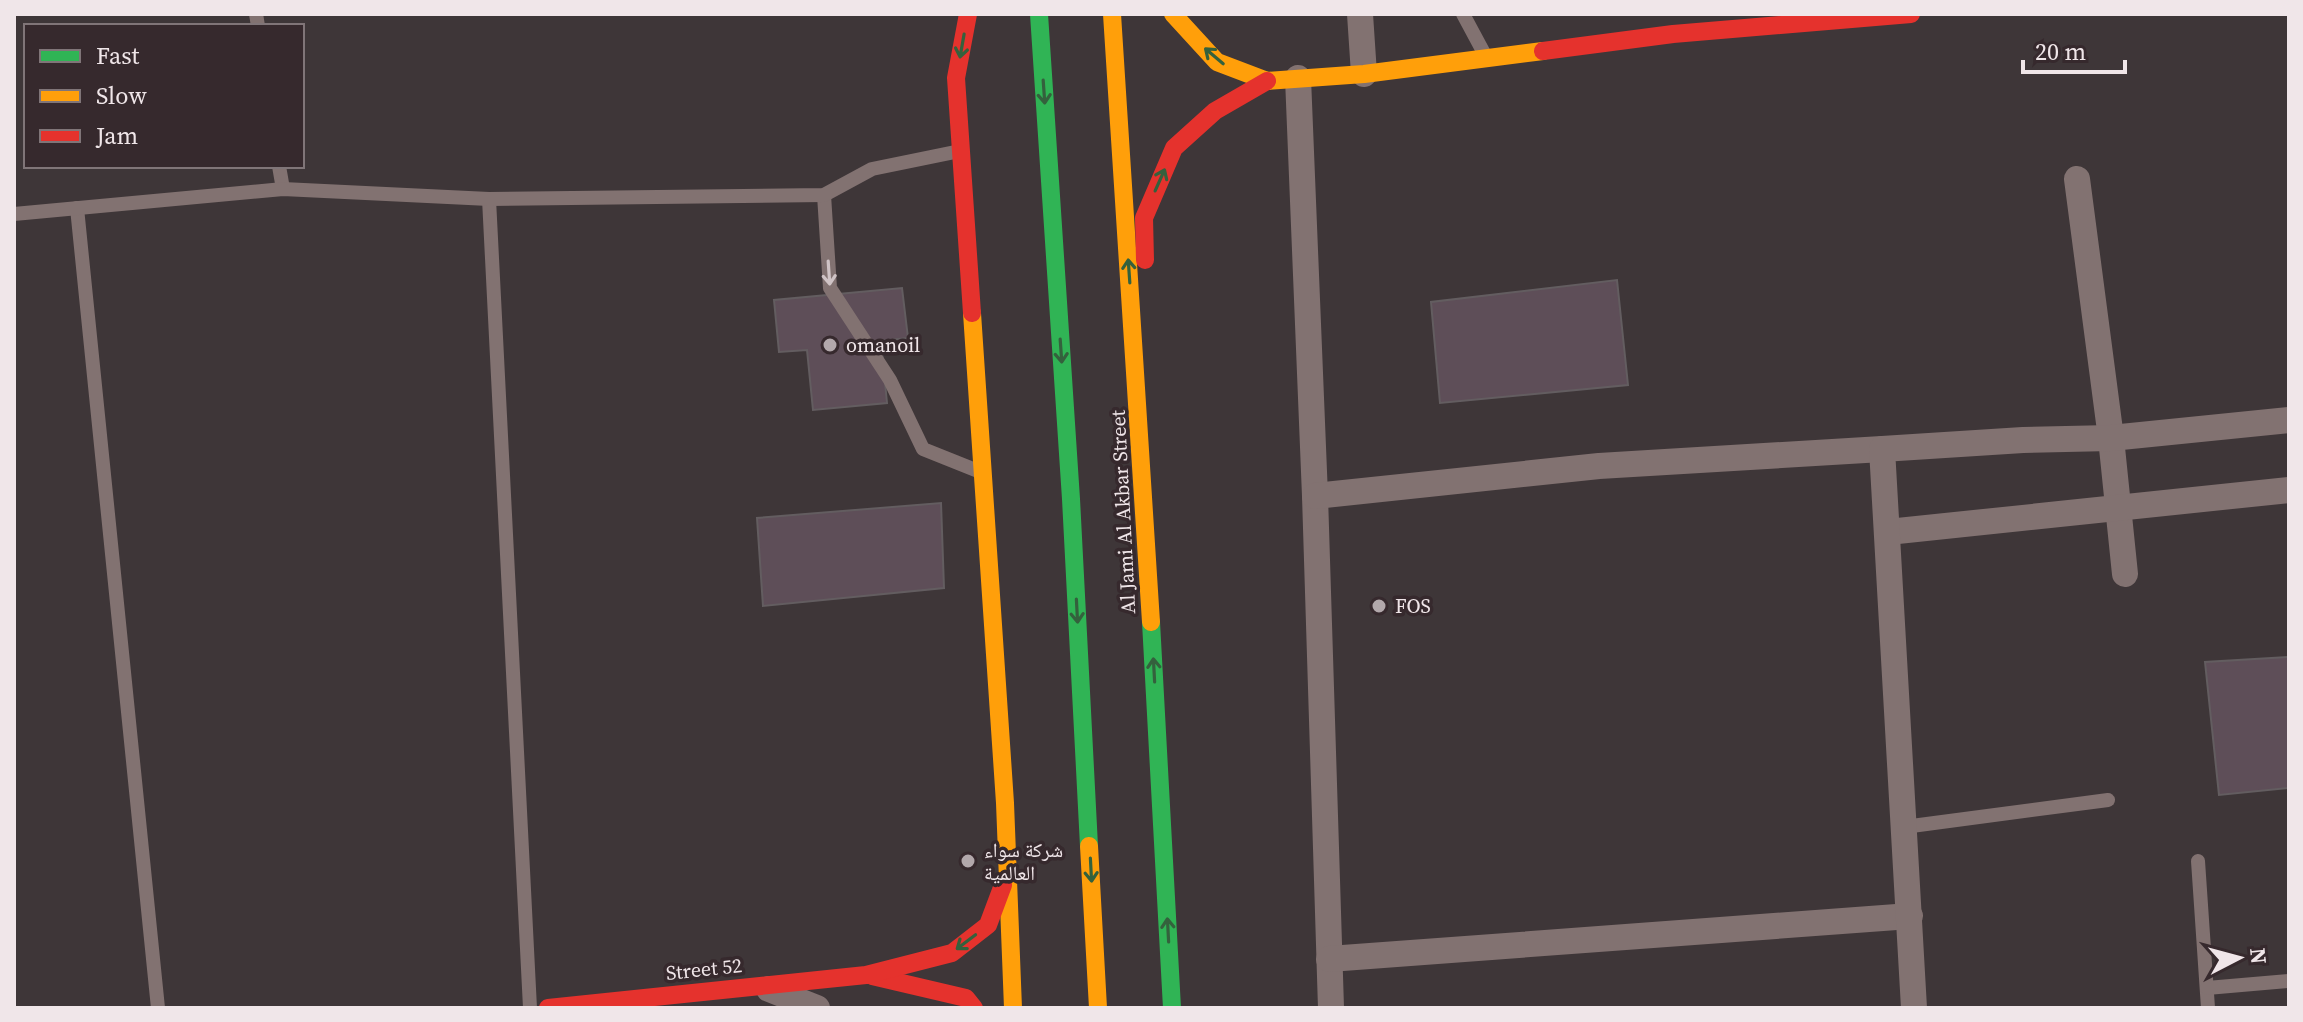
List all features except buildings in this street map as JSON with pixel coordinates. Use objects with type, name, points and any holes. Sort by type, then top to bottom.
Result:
[{"type":"street","points":[[968,14],[956,78],[1005,803],[1013,1008]]},
{"type":"street","points":[[1039,14],[1071,499],[1098,1008]]},
{"type":"street","name":"Al Jami Al Akbar Street","points":[[1112,14],[1172,1008]]},
{"type":"street","points":[[1173,14],[1217,62],[1267,81]]},
{"type":"street","points":[[1360,14],[1364,74]]},
{"type":"street","points":[[1139,422],[1147,324],[1144,218],[1174,148],[1215,111],[1267,81],[1364,74],[1673,34],[1911,14]]},
{"type":"street","points":[[1298,78],[1331,1008]]},
{"type":"street","points":[[2077,179],[2111,438],[2125,574]]},
{"type":"street","points":[[1315,496],[1599,466],[2023,440],[2111,438],[2289,420]]},
{"type":"street","points":[[1882,449],[1914,1008]]},
{"type":"street","points":[[1888,532],[2289,490]]},
{"type":"street","points":[[866,975],[952,953],[988,925],[1006,878]]},
{"type":"street","points":[[1329,959],[1910,916]]},
{"type":"street","points":[[866,975],[966,998],[974,1008]]},
{"type":"street","name":"Street 52","points":[[548,1008],[866,975]]},
{"type":"street","points":[[761,986],[817,1008]]},
{"type":"lane","points":[[1463,14],[1487,59]]},
{"type":"lane","points":[[1671,14],[1673,34]]},
{"type":"lane","points":[[14,214],[283,189],[489,199],[824,195],[872,169],[961,151]]},
{"type":"lane","points":[[279,168],[283,189]]},
{"type":"lane","points":[[824,195],[830,288],[890,380],[923,449],[983,473]]},
{"type":"lane","points":[[489,199],[530,1008]]},
{"type":"lane","points":[[77,208],[158,1008]]},
{"type":"lane","points":[[1904,827],[2108,800]]},
{"type":"lane","points":[[2198,861],[2208,1008]]},
{"type":"lane","points":[[2207,988],[2289,981]]},
{"type":"traffic: fast","points":[[1039,14],[1071,499],[1089,846]]},
{"type":"traffic: fast","points":[[1151,622],[1172,1008]]},
{"type":"traffic: slow","points":[[1112,14],[1151,622]]},
{"type":"traffic: slow","points":[[1173,14],[1217,62],[1267,81],[1364,74],[1543,51]]},
{"type":"traffic: slow","points":[[972,313],[1005,803],[1013,1008]]},
{"type":"traffic: slow","points":[[1089,846],[1098,1008]]},
{"type":"traffic: jam","points":[[968,14],[956,78],[972,313]]},
{"type":"traffic: jam","points":[[1543,51],[1673,34],[1911,14]]},
{"type":"traffic: jam","points":[[1145,260],[1144,218],[1174,148],[1215,111],[1267,81]]},
{"type":"traffic: jam","points":[[548,1008],[866,975],[952,953],[988,925],[1003,885]]},
{"type":"traffic: jam","points":[[872,976],[966,998],[974,1008]]},
{"type":"place","name":"omanoil","points":[[830,345]]},
{"type":"place","name":"FOS","points":[[1379,606]]},
{"type":"place","name":"شركة سواء العالمية","points":[[968,861]]}]
